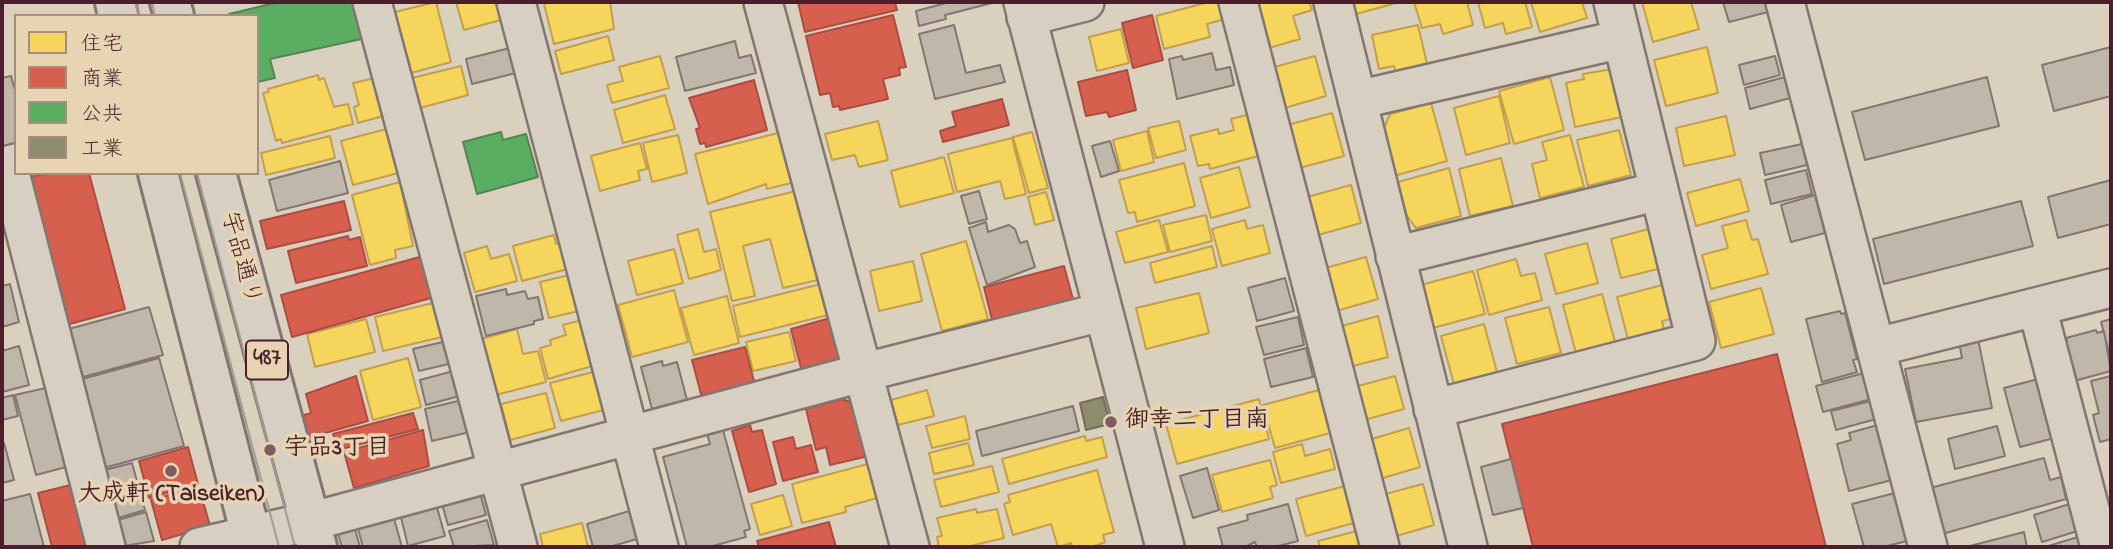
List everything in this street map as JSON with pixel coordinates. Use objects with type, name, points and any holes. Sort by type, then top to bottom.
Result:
[{"type":"highway","name":"487","points":[[159,175],[253,541]]},
{"type":"highway","name":"宇品通り","points":[[217,175],[313,534]]},
{"type":"street","points":[[372,2],[518,547]]},
{"type":"street","points":[[516,2],[659,547]]},
{"type":"street","points":[[763,2],[865,372],[910,547]]},
{"type":"street","points":[[1085,2],[1025,9],[1165,547]]},
{"type":"street","points":[[1238,2],[1380,547]]},
{"type":"street","points":[[1333,2],[1468,547]]},
{"type":"street","points":[[1433,409],[1696,341],[1612,2]]},
{"type":"street","points":[[1785,2],[1928,547]]},
{"type":"street","points":[[1357,100],[1622,39]]},
{"type":"street","points":[[14,164],[8,165],[106,547]]},
{"type":"street","points":[[1395,256],[1659,191]]},
{"type":"street","points":[[1877,347],[2111,288]]},
{"type":"street","points":[[2037,307],[2099,547]]},
{"type":"street","points":[[199,547],[313,534],[498,472],[865,372],[1102,312]]},
{"type":"building: 住宅","points":[[436,2],[451,62],[411,73],[395,12]]},
{"type":"building: 住宅","points":[[456,2],[504,2],[508,18],[464,30]]},
{"type":"building: 住宅","points":[[610,2],[614,29],[554,44],[544,4]]},
{"type":"building: 住宅","points":[[1209,2],[1225,2],[1229,18],[1207,24],[1210,37],[1164,49],[1156,16]]},
{"type":"building: 住宅","points":[[1248,2],[1309,2],[1312,10],[1293,16],[1300,39],[1262,50]]},
{"type":"building: 住宅","points":[[1352,2],[1400,2],[1356,14]]},
{"type":"building: 住宅","points":[[1414,2],[1467,2],[1473,25],[1443,34],[1440,24],[1422,28]]},
{"type":"building: 住宅","points":[[1478,2],[1525,2],[1532,27],[1506,34],[1503,23],[1485,28]]},
{"type":"building: 住宅","points":[[1531,2],[1582,2],[1587,18],[1540,32]]},
{"type":"building: 住宅","points":[[1642,2],[1691,2],[1699,29],[1653,42]]},
{"type":"building: 住宅","points":[[1418,25],[1427,64],[1395,71],[1394,66],[1379,69],[1372,35]]},
{"type":"building: 住宅","points":[[1121,29],[1129,63],[1097,71],[1089,37]]},
{"type":"building: 住宅","points":[[608,36],[614,60],[561,74],[555,51]]},
{"type":"building: 住宅","points":[[1707,47],[1718,93],[1666,106],[1654,60]]},
{"type":"building: 住宅","points":[[660,56],[669,88],[612,103],[607,85],[623,81],[619,67]]},
{"type":"building: 住宅","points":[[1315,56],[1326,96],[1274,111],[1263,70]]},
{"type":"building: 住宅","points":[[461,66],[468,95],[420,108],[412,78]]},
{"type":"building: 住宅","points":[[1612,69],[1622,117],[1575,127],[1566,83],[1584,79],[1583,74]]},
{"type":"building: 住宅","points":[[318,75],[319,80],[324,78],[334,107],[348,104],[353,124],[282,143],[281,139],[276,141],[263,93],[269,92],[268,89]]},
{"type":"building: 住宅","points":[[380,77],[390,114],[358,123],[354,107],[359,105],[353,83]]},
{"type":"building: 住宅","points":[[1550,77],[1564,130],[1514,144],[1499,91]]},
{"type":"building: 住宅","points":[[665,95],[675,129],[623,143],[614,110]]},
{"type":"building: 住宅","points":[[1499,96],[1510,143],[1466,155],[1454,108]]},
{"type":"building: 住宅","points":[[1431,103],[1447,161],[1394,176],[1382,133],[1390,114]]},
{"type":"building: 住宅","points":[[1255,113],[1262,155],[1210,169],[1209,164],[1198,166],[1190,136],[1218,129],[1219,134],[1234,130],[1231,119]]},
{"type":"building: 住宅","points":[[1332,113],[1344,156],[1292,170],[1280,127]]},
{"type":"building: 住宅","points":[[1726,116],[1735,155],[1684,166],[1676,128]]},
{"type":"building: 住宅","points":[[878,121],[888,160],[859,167],[855,155],[832,160],[825,134]]},
{"type":"building: 住宅","points":[[1179,121],[1186,150],[1156,158],[1148,128]]},
{"type":"building: 住宅","points":[[394,127],[406,171],[353,185],[341,141]]},
{"type":"building: 住宅","points":[[1619,130],[1631,175],[1588,186],[1577,140]]},
{"type":"building: 住宅","points":[[786,131],[799,181],[767,189],[766,184],[708,204],[695,154]]},
{"type":"building: 住宅","points":[[1147,131],[1154,162],[1121,171],[1113,140]]},
{"type":"building: 住宅","points":[[1032,132],[1048,188],[1029,193],[1013,137]]},
{"type":"building: 住宅","points":[[678,135],[687,173],[652,182],[643,143]]},
{"type":"building: 住宅","points":[[1570,135],[1584,187],[1540,198],[1532,164],[1547,160],[1542,142]]},
{"type":"building: 住宅","points":[[330,136],[335,158],[266,175],[261,153]]},
{"type":"building: 住宅","points":[[1012,138],[1026,194],[1005,199],[1000,181],[957,192],[948,154]]},
{"type":"building: 住宅","points":[[640,143],[647,169],[638,171],[640,180],[600,191],[591,156]]},
{"type":"building: 住宅","points":[[944,157],[954,193],[900,207],[891,171]]},
{"type":"building: 住宅","points":[[1501,158],[1513,206],[1470,216],[1459,169]]},
{"type":"building: 住宅","points":[[1184,163],[1195,206],[1137,222],[1135,212],[1128,213],[1119,180]]},
{"type":"building: 住宅","points":[[1239,167],[1250,207],[1211,218],[1200,178]]},
{"type":"building: 住宅","points":[[1449,168],[1461,216],[1416,228],[1407,216],[1398,182]]},
{"type":"building: 住宅","points":[[1740,179],[1749,211],[1696,226],[1687,193]]},
{"type":"building: 住宅","points":[[400,182],[413,246],[395,250],[396,258],[370,265],[352,195]]},
{"type":"building: 住宅","points":[[1351,185],[1361,223],[1307,238],[1296,200]]},
{"type":"building: 住宅","points":[[800,190],[822,279],[783,288],[770,239],[743,246],[755,296],[732,301],[710,212]]},
{"type":"building: 住宅","points":[[1046,192],[1054,220],[1035,225],[1028,197]]},
{"type":"building: 住宅","points":[[1206,215],[1212,241],[1170,252],[1163,225]]},
{"type":"building: 住宅","points":[[1159,220],[1168,252],[1125,263],[1116,232]]},
{"type":"building: 住宅","points":[[1245,220],[1247,229],[1263,225],[1270,253],[1222,266],[1212,229]]},
{"type":"building: 住宅","points":[[1746,220],[1752,240],[1758,239],[1768,274],[1711,289],[1702,255],[1728,248],[1722,226]]},
{"type":"building: 住宅","points":[[1656,227],[1666,267],[1621,278],[1611,239]]},
{"type":"building: 住宅","points":[[698,229],[704,252],[716,249],[721,270],[689,279],[677,235]]},
{"type":"building: 住宅","points":[[554,235],[556,244],[568,241],[575,267],[522,281],[513,246]]},
{"type":"building: 住宅","points":[[966,241],[988,319],[942,331],[921,254]]},
{"type":"building: 住宅","points":[[1587,243],[1598,283],[1556,294],[1545,254]]},
{"type":"building: 住宅","points":[[487,246],[491,259],[509,254],[517,281],[475,292],[464,253]]},
{"type":"building: 住宅","points":[[1212,246],[1217,267],[1155,283],[1150,263]]},
{"type":"building: 住宅","points":[[674,249],[683,283],[637,295],[628,261]]},
{"type":"building: 住宅","points":[[1366,257],[1378,299],[1329,313],[1318,270]]},
{"type":"building: 住宅","points":[[1516,259],[1521,276],[1535,273],[1542,300],[1489,315],[1477,270]]},
{"type":"building: 住宅","points":[[913,261],[922,301],[879,311],[870,271]]},
{"type":"building: 住宅","points":[[1473,271],[1485,314],[1429,329],[1417,286]]},
{"type":"building: 住宅","points":[[574,274],[583,310],[549,318],[540,282]]},
{"type":"building: 住宅","points":[[825,283],[832,314],[740,337],[733,306]]},
{"type":"building: 住宅","points":[[1666,284],[1675,318],[1662,321],[1664,330],[1628,339],[1617,297]]},
{"type":"building: 住宅","points":[[1761,288],[1774,334],[1721,348],[1709,302]]},
{"type":"building: 住宅","points":[[674,290],[688,342],[632,357],[618,305]]},
{"type":"building: 住宅","points":[[1199,293],[1209,333],[1146,349],[1136,308]]},
{"type":"building: 住宅","points":[[1602,294],[1615,342],[1576,353],[1563,305]]},
{"type":"building: 住宅","points":[[727,296],[739,343],[694,355],[681,308]]},
{"type":"building: 住宅","points":[[437,302],[446,336],[383,351],[375,317]]},
{"type":"building: 住宅","points":[[1549,307],[1561,353],[1517,364],[1505,318]]},
{"type":"building: 住宅","points":[[1378,316],[1388,357],[1341,369],[1331,329]]},
{"type":"building: 住宅","points":[[366,319],[375,352],[315,367],[307,334]]},
{"type":"building: 住宅","points":[[586,319],[599,364],[548,379],[540,348],[551,345],[550,340],[566,335],[563,325]]},
{"type":"building: 住宅","points":[[1484,324],[1497,372],[1454,384],[1441,336]]},
{"type":"building: 住宅","points":[[517,329],[523,354],[538,351],[546,382],[496,395],[481,339]]},
{"type":"building: 住宅","points":[[789,332],[796,361],[753,371],[746,342]]},
{"type":"building: 住宅","points":[[408,358],[421,407],[373,420],[360,371]]},
{"type":"building: 住宅","points":[[601,370],[611,408],[561,421],[550,383]]},
{"type":"building: 住宅","points":[[1395,376],[1404,409],[1357,422],[1347,389]]},
{"type":"building: 住宅","points":[[927,390],[934,416],[898,425],[891,400]]},
{"type":"building: 住宅","points":[[1319,390],[1330,433],[1275,448],[1263,405]]},
{"type":"building: 住宅","points":[[546,393],[555,428],[510,440],[501,404]]},
{"type":"building: 住宅","points":[[1259,399],[1269,439],[1177,464],[1166,424]]},
{"type":"building: 住宅","points":[[965,416],[970,439],[932,448],[926,426]]},
{"type":"building: 住宅","points":[[1409,428],[1420,467],[1373,481],[1362,442]]},
{"type":"building: 住宅","points":[[1085,436],[1086,441],[1102,437],[1107,457],[1009,484],[1002,459]]},
{"type":"building: 住宅","points":[[968,443],[974,465],[934,474],[929,453]]},
{"type":"building: 住宅","points":[[1302,444],[1305,456],[1330,449],[1335,469],[1281,483],[1273,452]]},
{"type":"building: 住宅","points":[[1270,460],[1277,485],[1270,487],[1273,498],[1222,512],[1212,475]]},
{"type":"building: 住宅","points":[[868,464],[877,498],[845,507],[846,512],[802,523],[792,484]]},
{"type":"building: 住宅","points":[[992,466],[999,492],[941,507],[934,480]]},
{"type":"building: 住宅","points":[[1097,470],[1114,532],[1103,535],[1105,542],[1092,547],[1072,547],[1071,543],[1058,547],[1051,524],[1013,535],[1004,504],[1010,502],[1008,495]]},
{"type":"building: 住宅","points":[[1423,484],[1434,525],[1386,539],[1374,497]]},
{"type":"building: 住宅","points":[[1349,485],[1356,509],[1351,511],[1354,523],[1306,536],[1296,499]]},
{"type":"building: 住宅","points":[[783,495],[792,526],[760,535],[751,504]]},
{"type":"building: 住宅","points":[[976,509],[977,513],[997,509],[1004,538],[966,547],[939,547],[937,537],[942,536],[937,518]]},
{"type":"building: 住宅","points":[[582,523],[588,547],[543,547],[540,534]]},
{"type":"building: 住宅","points":[[1357,531],[1361,547],[1320,547],[1318,541]]},
{"type":"building: 商業","points":[[798,2],[895,2],[897,10],[805,32]]},
{"type":"building: 商業","points":[[893,15],[906,67],[899,68],[900,75],[883,79],[888,99],[840,110],[839,106],[833,107],[830,93],[820,95],[806,36]]},
{"type":"building: 商業","points":[[1152,15],[1163,60],[1133,68],[1122,23]]},
{"type":"building: 商業","points":[[1127,70],[1136,110],[1109,117],[1107,112],[1086,116],[1078,82]]},
{"type":"building: 商業","points":[[754,80],[767,130],[706,147],[705,143],[700,144],[696,129],[700,128],[689,98]]},
{"type":"building: 商業","points":[[1002,99],[1009,125],[943,142],[940,131],[956,126],[952,112]]},
{"type":"building: 商業","points":[[39,175],[90,175],[125,309],[66,325],[27,178]]},
{"type":"building: 商業","points":[[344,201],[351,230],[267,249],[260,221]]},
{"type":"building: 商業","points":[[348,236],[349,240],[360,237],[367,266],[296,283],[288,251]]},
{"type":"building: 商業","points":[[427,255],[438,296],[292,337],[281,295]]},
{"type":"building: 商業","points":[[1064,266],[1074,303],[993,324],[984,287]]},
{"type":"building: 商業","points":[[834,317],[843,352],[838,363],[802,372],[791,329]]},
{"type":"building: 商業","points":[[745,347],[755,385],[702,398],[692,360]]},
{"type":"building: 商業","points":[[1777,354],[1826,547],[1533,547],[1502,424]]},
{"type":"building: 商業","points":[[356,376],[368,421],[307,438],[300,416],[311,413],[306,394]]},
{"type":"building: 商業","points":[[843,399],[856,405],[869,456],[830,465],[826,447],[816,450],[806,409]]},
{"type":"building: 商業","points":[[413,413],[418,429],[338,450],[333,434]]},
{"type":"building: 商業","points":[[750,425],[752,432],[762,430],[776,484],[749,492],[732,431]]},
{"type":"building: 商業","points":[[423,430],[429,466],[354,488],[344,452]]},
{"type":"building: 商業","points":[[793,437],[796,449],[811,445],[818,472],[783,481],[773,442]]},
{"type":"building: 商業","points":[[188,447],[198,484],[149,498],[139,461]]},
{"type":"building: 商業","points":[[75,484],[91,547],[52,547],[38,493]]},
{"type":"building: 商業","points":[[199,487],[210,526],[162,540],[151,500]]},
{"type":"building: 商業","points":[[829,522],[836,547],[759,547],[757,541]]},
{"type":"building: 公共","points":[[279,2],[358,2],[366,38],[270,59],[275,78],[259,82],[259,14],[229,14]]},
{"type":"building: 公共","points":[[501,132],[503,140],[526,134],[538,177],[477,194],[463,142]]},
{"type":"building: 工業","points":[[1103,397],[1110,424],[1086,430],[1080,403]]},
{"type":"building: その他","points":[[950,2],[996,2],[945,15],[946,19],[919,26],[916,11]]},
{"type":"building: その他","points":[[1723,2],[1765,2],[1768,12],[1729,22]]},
{"type":"building: その他","points":[[954,25],[966,73],[1000,65],[1005,82],[935,99],[919,34]]},
{"type":"building: その他","points":[[735,41],[739,58],[751,55],[756,73],[685,91],[676,57]]},
{"type":"building: その他","points":[[518,46],[524,71],[472,84],[466,59]]},
{"type":"building: その他","points":[[2111,47],[2111,96],[2054,111],[2042,65]]},
{"type":"building: その他","points":[[1212,53],[1216,70],[1230,67],[1234,85],[1177,99],[1169,59],[1182,56],[1183,60]]},
{"type":"building: その他","points":[[1775,56],[1780,75],[1744,85],[1739,65]]},
{"type":"building: その他","points":[[11,76],[14,87],[14,144],[2,147],[2,78]]},
{"type":"building: その他","points":[[1785,77],[1790,98],[1750,109],[1745,88]]},
{"type":"building: その他","points":[[1987,77],[1999,126],[1865,160],[1852,112]]},
{"type":"building: その他","points":[[1110,141],[1119,171],[1101,177],[1092,146]]},
{"type":"building: その他","points":[[1802,144],[1807,165],[1765,175],[1760,153]]},
{"type":"building: その他","points":[[340,161],[348,193],[277,211],[269,180]]},
{"type":"building: その他","points":[[1806,170],[1812,194],[1771,204],[1765,180]]},
{"type":"building: その他","points":[[2111,180],[2111,224],[2058,238],[2048,197]]},
{"type":"building: その他","points":[[979,191],[987,219],[969,224],[961,196]]},
{"type":"building: その他","points":[[1815,195],[1825,233],[1791,242],[1781,205]]},
{"type":"building: その他","points":[[2021,201],[2033,246],[1884,284],[1873,239]]},
{"type":"building: その他","points":[[986,222],[988,232],[1009,225],[1015,229],[1020,243],[1027,241],[1035,267],[987,285],[969,228]]},
{"type":"building: その他","points":[[1285,278],[1294,311],[1257,321],[1248,288]]},
{"type":"building: その他","points":[[10,284],[19,322],[2,327],[2,286]]},
{"type":"building: その他","points":[[506,289],[507,295],[525,291],[528,299],[538,297],[543,319],[534,321],[534,324],[486,336],[476,296]]},
{"type":"building: その他","points":[[149,307],[163,355],[83,377],[69,329]]},
{"type":"building: その他","points":[[1840,311],[1841,314],[1845,313],[1857,359],[1853,360],[1857,372],[1822,382],[1806,319]]},
{"type":"building: その他","points":[[1298,317],[1304,345],[1264,355],[1256,327]]},
{"type":"building: その他","points":[[2111,319],[2111,359],[2101,322]]},
{"type":"building: その他","points":[[2096,330],[2097,333],[2104,331],[2111,371],[2074,381],[2064,342],[2067,341],[2066,338]]},
{"type":"building: その他","points":[[1978,339],[1992,408],[1916,422],[1905,369],[1962,358],[1959,342]]},
{"type":"building: その他","points":[[447,341],[453,363],[419,371],[413,349]]},
{"type":"building: その他","points":[[19,346],[29,385],[2,392],[2,351]]},
{"type":"building: その他","points":[[1306,348],[1313,377],[1271,387],[1264,359]]},
{"type":"building: その他","points":[[159,358],[184,446],[100,469],[75,381]]},
{"type":"building: その他","points":[[662,361],[663,366],[677,362],[687,400],[652,409],[641,367]]},
{"type":"building: その他","points":[[457,370],[463,395],[426,405],[420,380]]},
{"type":"building: その他","points":[[1864,373],[1871,399],[1823,412],[1816,386]]},
{"type":"building: その他","points":[[2111,376],[2111,439],[2100,442],[2093,415],[2099,413],[2091,381]]},
{"type":"building: その他","points":[[2042,378],[2058,437],[2020,447],[2004,388]]},
{"type":"building: その他","points":[[50,387],[70,466],[36,475],[15,395]]},
{"type":"building: その他","points":[[13,395],[18,416],[2,420],[2,398]]},
{"type":"building: その他","points":[[466,399],[474,431],[432,441],[425,409]]},
{"type":"building: その他","points":[[1871,401],[1876,419],[1836,430],[1831,411]]},
{"type":"building: その他","points":[[1073,406],[1079,431],[982,456],[976,431]]},
{"type":"building: その他","points":[[1878,425],[1892,480],[1849,491],[1837,444],[1851,440],[1849,433]]},
{"type":"building: その他","points":[[1997,426],[2005,456],[1955,469],[1948,439]]},
{"type":"building: その他","points":[[723,430],[750,529],[744,531],[746,537],[709,547],[687,547],[663,457],[710,444],[707,434]]},
{"type":"building: その他","points":[[4,443],[14,480],[2,483],[2,444]]},
{"type":"building: その他","points":[[2044,458],[2050,480],[2061,477],[2066,499],[1942,534],[1930,488]]},
{"type":"building: その他","points":[[1511,459],[1523,508],[1493,515],[1481,467]]},
{"type":"building: その他","points":[[132,463],[145,510],[111,520],[97,472]]},
{"type":"building: その他","points":[[1207,468],[1219,510],[1193,518],[1180,476]]},
{"type":"building: その他","points":[[480,493],[486,515],[448,525],[442,504]]},
{"type":"building: その他","points":[[1895,493],[1907,541],[1883,547],[1864,547],[1852,504]]},
{"type":"building: その他","points":[[30,494],[44,547],[2,547],[2,501]]},
{"type":"building: その他","points":[[2073,503],[2081,530],[2042,542],[2034,515]]},
{"type":"building: その他","points":[[436,504],[445,536],[408,546],[400,513]]},
{"type":"building: その他","points":[[1288,504],[1298,541],[1274,547],[1257,547],[1255,542],[1245,547],[1223,547],[1218,528],[1248,520],[1247,515]]},
{"type":"building: その他","points":[[629,511],[637,539],[609,547],[593,547],[587,524]]},
{"type":"building: その他","points":[[146,512],[154,541],[118,547],[111,522]]},
{"type":"building: その他","points":[[393,515],[402,547],[363,547],[357,525]]},
{"type":"building: その他","points":[[487,520],[494,545],[454,547],[449,531]]},
{"type":"building: その他","points":[[354,526],[360,547],[342,547],[337,531]]},
{"type":"building: その他","points":[[2024,532],[2027,547],[1966,547]]},
{"type":"building: その他","points":[[2081,536],[2085,547],[2045,547]]},
{"type":"tram line","points":[[135,2],[138,14]]},
{"type":"tram line","points":[[152,2],[155,14]]},
{"type":"tram line","points":[[181,175],[279,547]]},
{"type":"tram line","points":[[198,175],[295,547]]},
{"type":"place","name":"御幸二丁目南","points":[[1111,422]]},
{"type":"place","name":"宇品3丁目","points":[[270,450]]},
{"type":"place","name":"大成軒 (Taiseiken)","points":[[171,471]]}]
